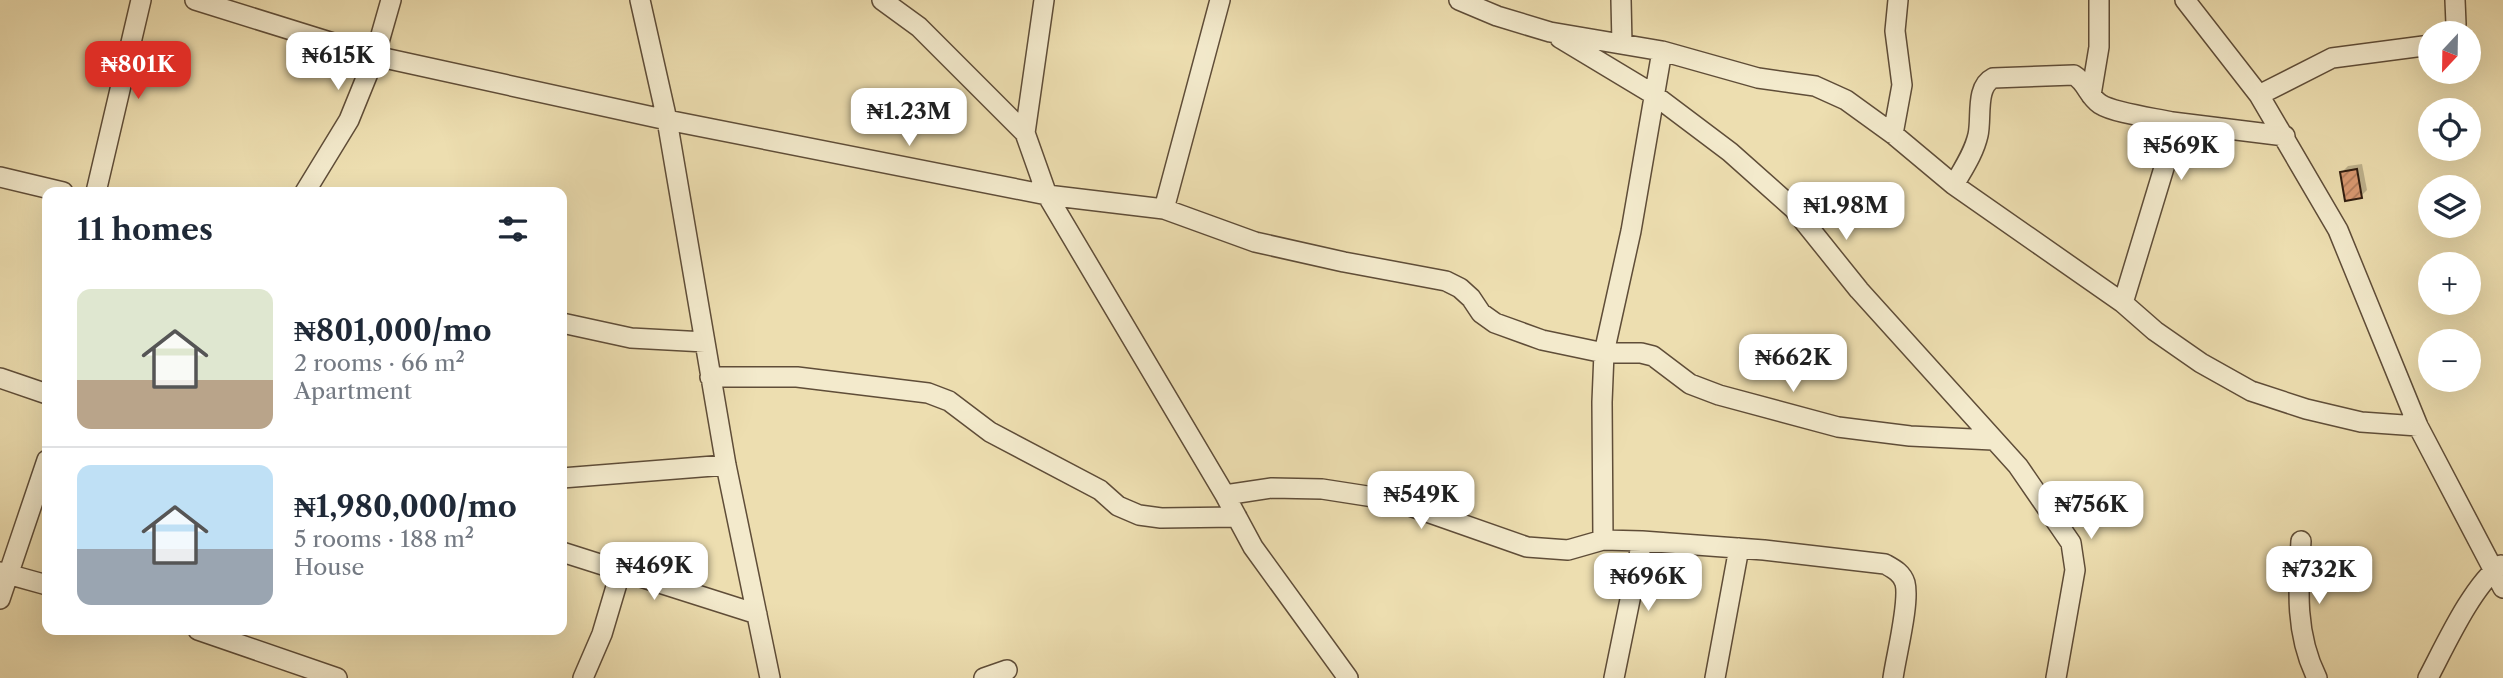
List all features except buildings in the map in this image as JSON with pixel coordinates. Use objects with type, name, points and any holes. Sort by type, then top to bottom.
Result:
[{"type":"street","points":[[97,187],[141,0]]},
{"type":"street","points":[[195,0],[375,56],[667,120],[1047,195],[1164,209],[1255,242],[1446,281],[1460,288],[1481,313],[1495,323],[1542,340],[1604,353],[1641,353],[1653,356],[1701,389],[1838,427],[1910,436],[1993,440]]},
{"type":"street","points":[[308,187],[349,120],[375,56],[391,0]]},
{"type":"street","points":[[640,0],[667,120],[726,465],[770,678]]},
{"type":"street","points":[[882,0],[919,27],[1025,133],[1047,195],[1225,495],[1252,547],[1348,678]]},
{"type":"street","points":[[1025,133],[1044,0]]},
{"type":"street","points":[[1164,209],[1220,0]]},
{"type":"street","points":[[1459,0],[1497,16],[1550,32],[1662,51],[1758,78],[1815,86],[1846,100],[1893,134],[1954,186],[2123,303],[2155,331],[2201,363],[2251,391],[2306,409],[2361,422],[2418,426]]},
{"type":"street","points":[[1621,0],[1622,44]]},
{"type":"street","points":[[1893,134],[1902,85],[1895,31],[1898,0]]},
{"type":"street","points":[[2091,95],[2099,47],[2099,0]]},
{"type":"street","points":[[2185,0],[2259,95],[2338,230],[2418,426],[2498,567],[2503,588]]},
{"type":"street","points":[[2455,0],[2456,21]]},
{"type":"street","points":[[1550,32],[1653,93],[1730,152],[1794,209],[1859,290],[2018,466],[2071,543],[2075,570],[2056,678]]},
{"type":"street","points":[[2259,95],[2332,58],[2418,47]]},
{"type":"street","points":[[1603,540],[1604,353],[1631,231],[1662,51]]},
{"type":"street","points":[[1954,186],[1974,149],[1979,134],[1982,91],[1987,81],[1993,78],[2074,75],[2083,81],[2091,95],[2101,104],[2172,122],[2285,136]]},
{"type":"street","points":[[2123,303],[2157,198],[2172,122]]},
{"type":"street","points":[[0,177],[42,187]]},
{"type":"street","points":[[567,324],[631,338],[705,342]]},
{"type":"street","points":[[710,377],[797,377],[928,393],[949,401],[990,432],[1100,490],[1118,506],[1139,515],[1161,518],[1237,517]]},
{"type":"street","points":[[0,378],[42,392]]},
{"type":"street","points":[[567,478],[726,465]]},
{"type":"street","points":[[0,599],[5,573],[42,473]]},
{"type":"street","points":[[1225,495],[1272,488],[1322,489],[1393,500],[1527,547],[1568,550],[1603,540],[1642,541],[1739,548],[1885,564],[1899,572],[1905,584],[1893,678]]},
{"type":"street","points":[[1614,678],[1642,541]]},
{"type":"street","points":[[2301,541],[2299,620],[2304,648],[2317,678]]},
{"type":"street","points":[[1715,678],[1739,548]]},
{"type":"street","points":[[567,554],[757,614]]},
{"type":"street","points":[[2428,678],[2462,614],[2498,567]]},
{"type":"street","points":[[583,678],[602,634],[621,570]]},
{"type":"street","points":[[5,573],[42,584]]},
{"type":"street","points":[[212,635],[337,678]]},
{"type":"street","points":[[984,678],[1007,670]]}]
